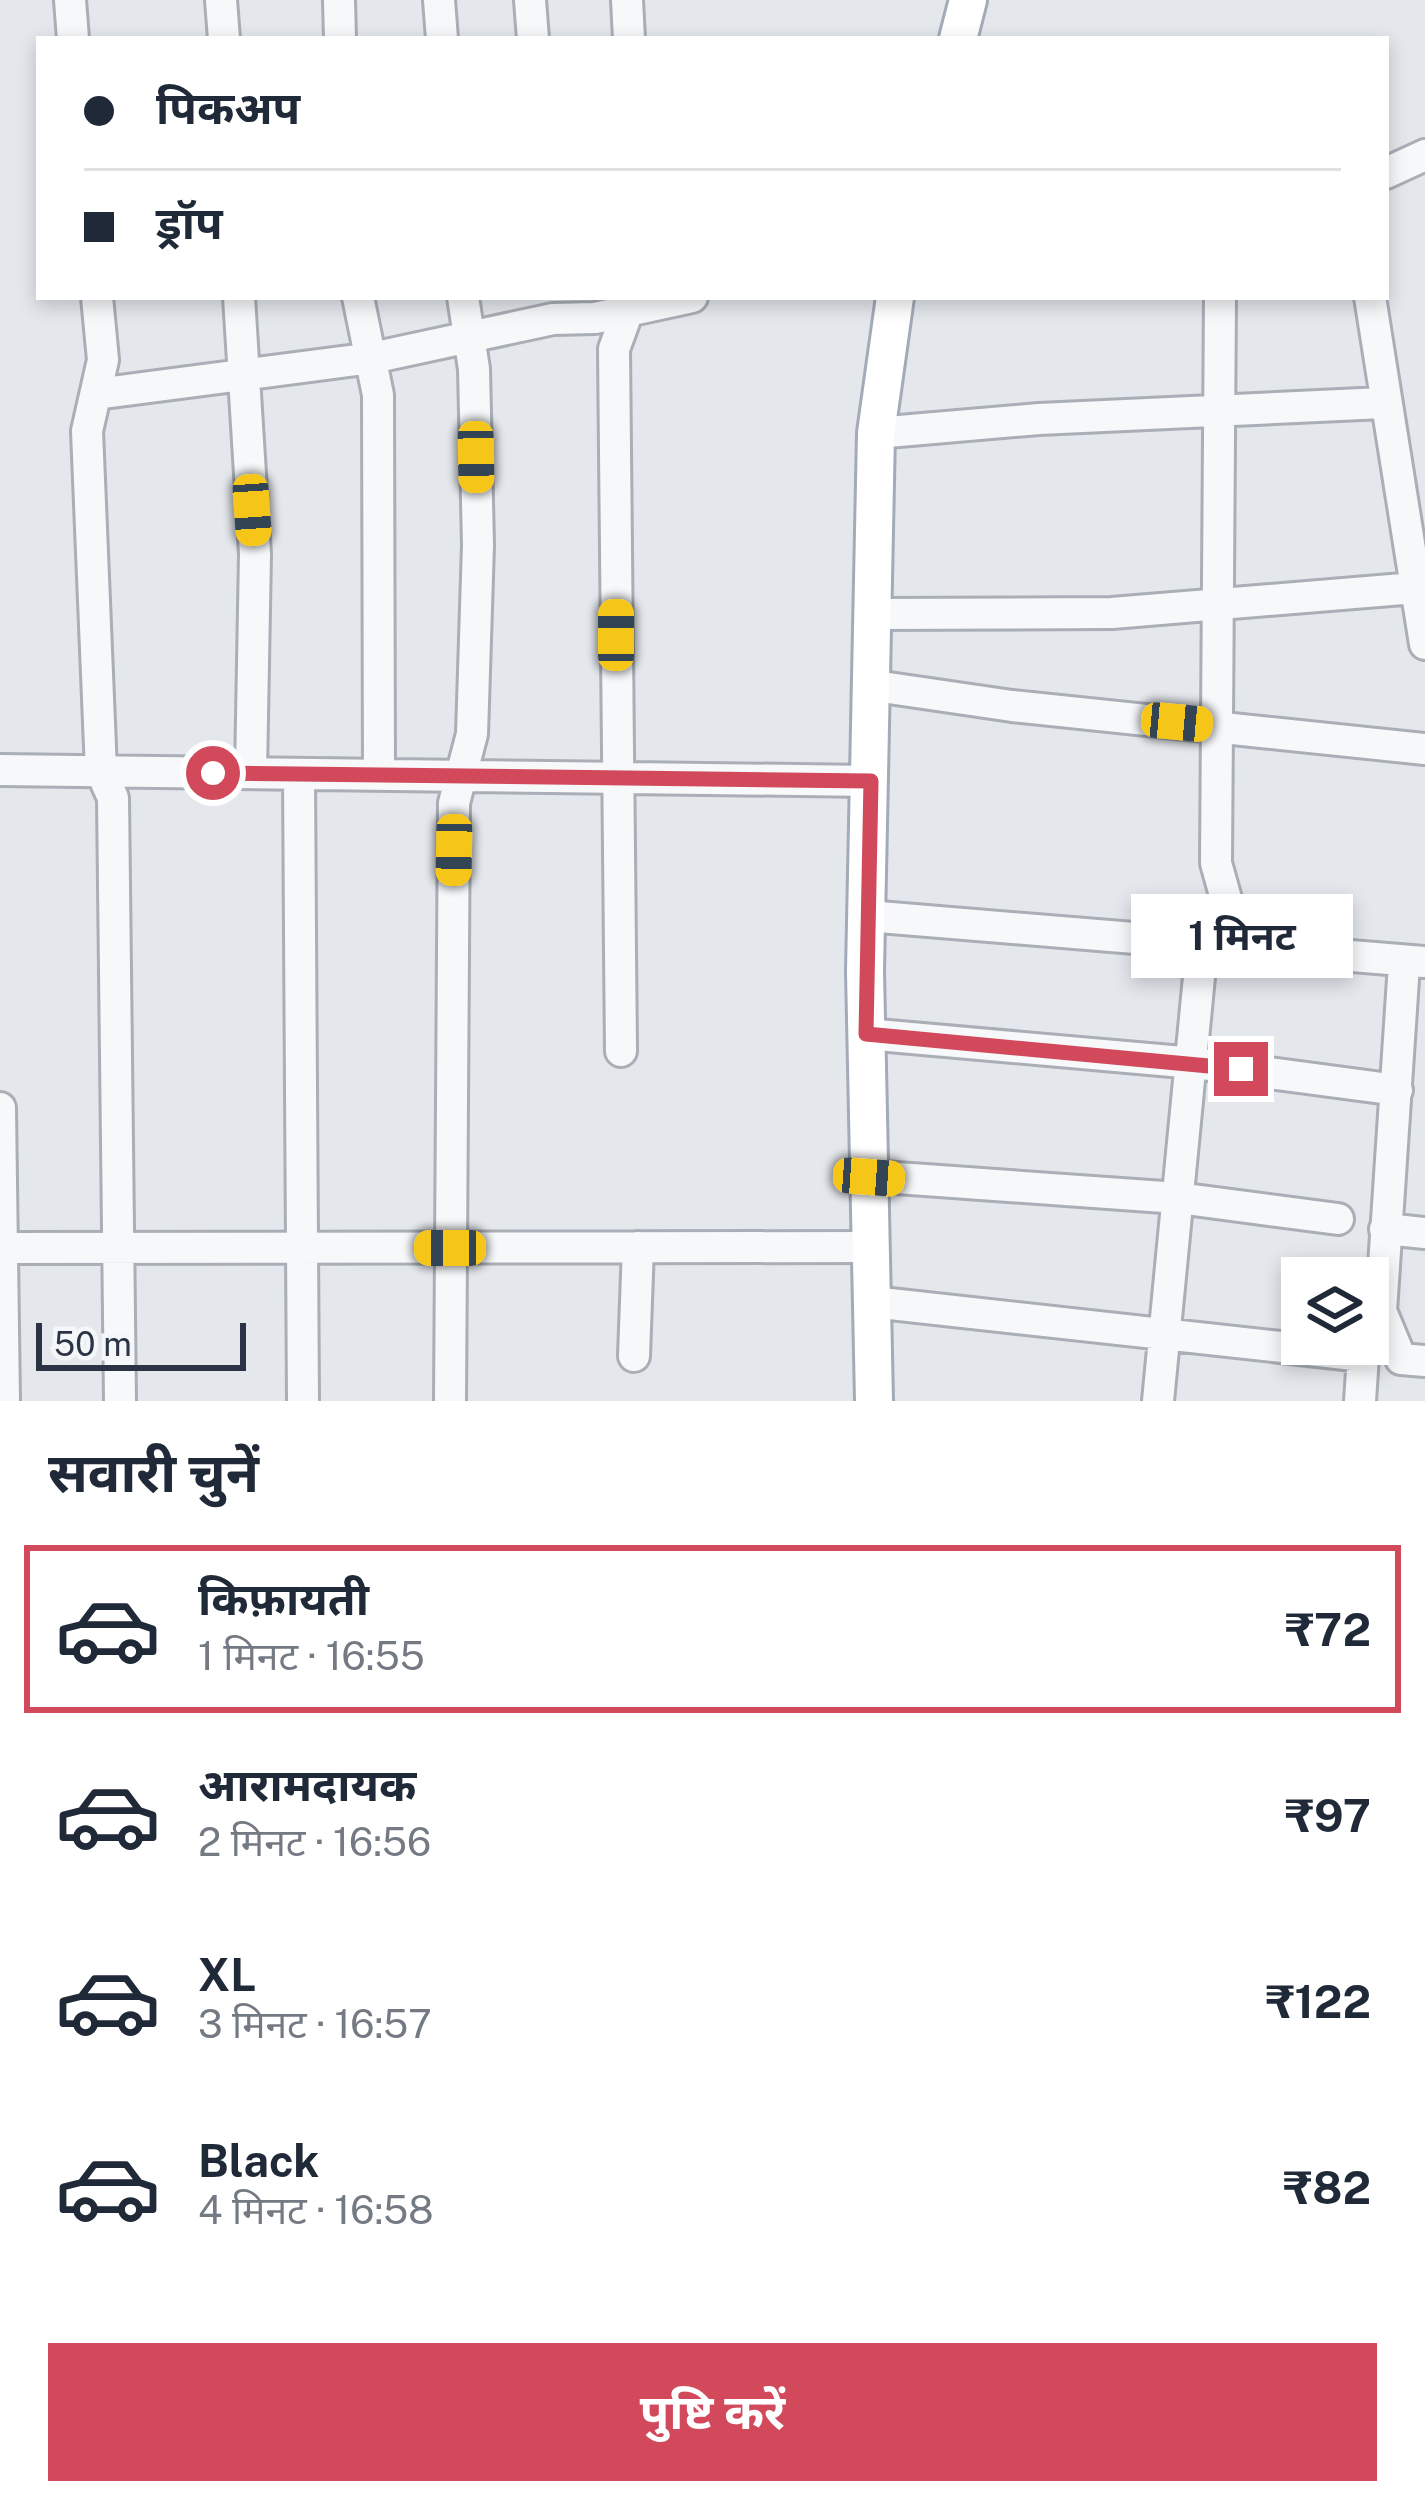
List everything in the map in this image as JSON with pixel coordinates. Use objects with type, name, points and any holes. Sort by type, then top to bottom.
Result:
[{"type":"main road","points":[[959,36],[968,0]]},
{"type":"main road","points":[[874,1401],[866,1034],[876,433],[895,300]]},
{"type":"street","points":[[70,0],[73,36]]},
{"type":"street","points":[[221,0],[224,36]]},
{"type":"street","points":[[339,0],[340,36]]},
{"type":"street","points":[[439,0],[442,36]]},
{"type":"street","points":[[530,0],[533,36]]},
{"type":"street","points":[[627,0],[629,36]]},
{"type":"street","points":[[1389,172],[1425,155]]},
{"type":"street","points":[[97,300],[103,360],[87,430],[101,771],[112,798],[120,1401]]},
{"type":"street","points":[[239,300],[255,554],[250,773]]},
{"type":"street","points":[[359,300],[378,394],[379,775]]},
{"type":"street","points":[[450,1401],[454,803],[472,734],[478,545],[474,369],[463,300]]},
{"type":"street","points":[[1220,300],[1216,863],[1240,949]]},
{"type":"street","points":[[1370,300],[1383,403],[1425,644]]},
{"type":"street","points":[[96,394],[372,358],[467,341],[552,308],[595,318],[632,302]]},
{"type":"street","points":[[621,1051],[614,349],[632,302]]},
{"type":"street","points":[[876,433],[1039,419],[1383,403]]},
{"type":"street","points":[[875,614],[1017,615],[1219,606],[1415,587]]},
{"type":"street","points":[[874,686],[1012,706],[1425,749]]},
{"type":"street","points":[[0,770],[871,781]]},
{"type":"street","points":[[299,774],[303,1401]]},
{"type":"street","points":[[867,916],[1414,963],[1397,1090],[1381,1311],[1401,1359],[1425,1361]]},
{"type":"street","points":[[1158,1401],[1202,946]]},
{"type":"street","points":[[866,1034],[1194,1063],[1397,1090]]},
{"type":"street","points":[[0,1108],[4,1401]]},
{"type":"street","points":[[869,1177],[1178,1198],[1338,1219]]},
{"type":"street","points":[[1385,1228],[1425,1233]]},
{"type":"street","points":[[634,1356],[638,1247]]},
{"type":"street","points":[[4,1249],[871,1247]]},
{"type":"street","points":[[872,1302],[1364,1356],[1360,1401]]},
{"type":"route","points":[[213,773],[871,781],[866,1034],[1241,1069]]}]
